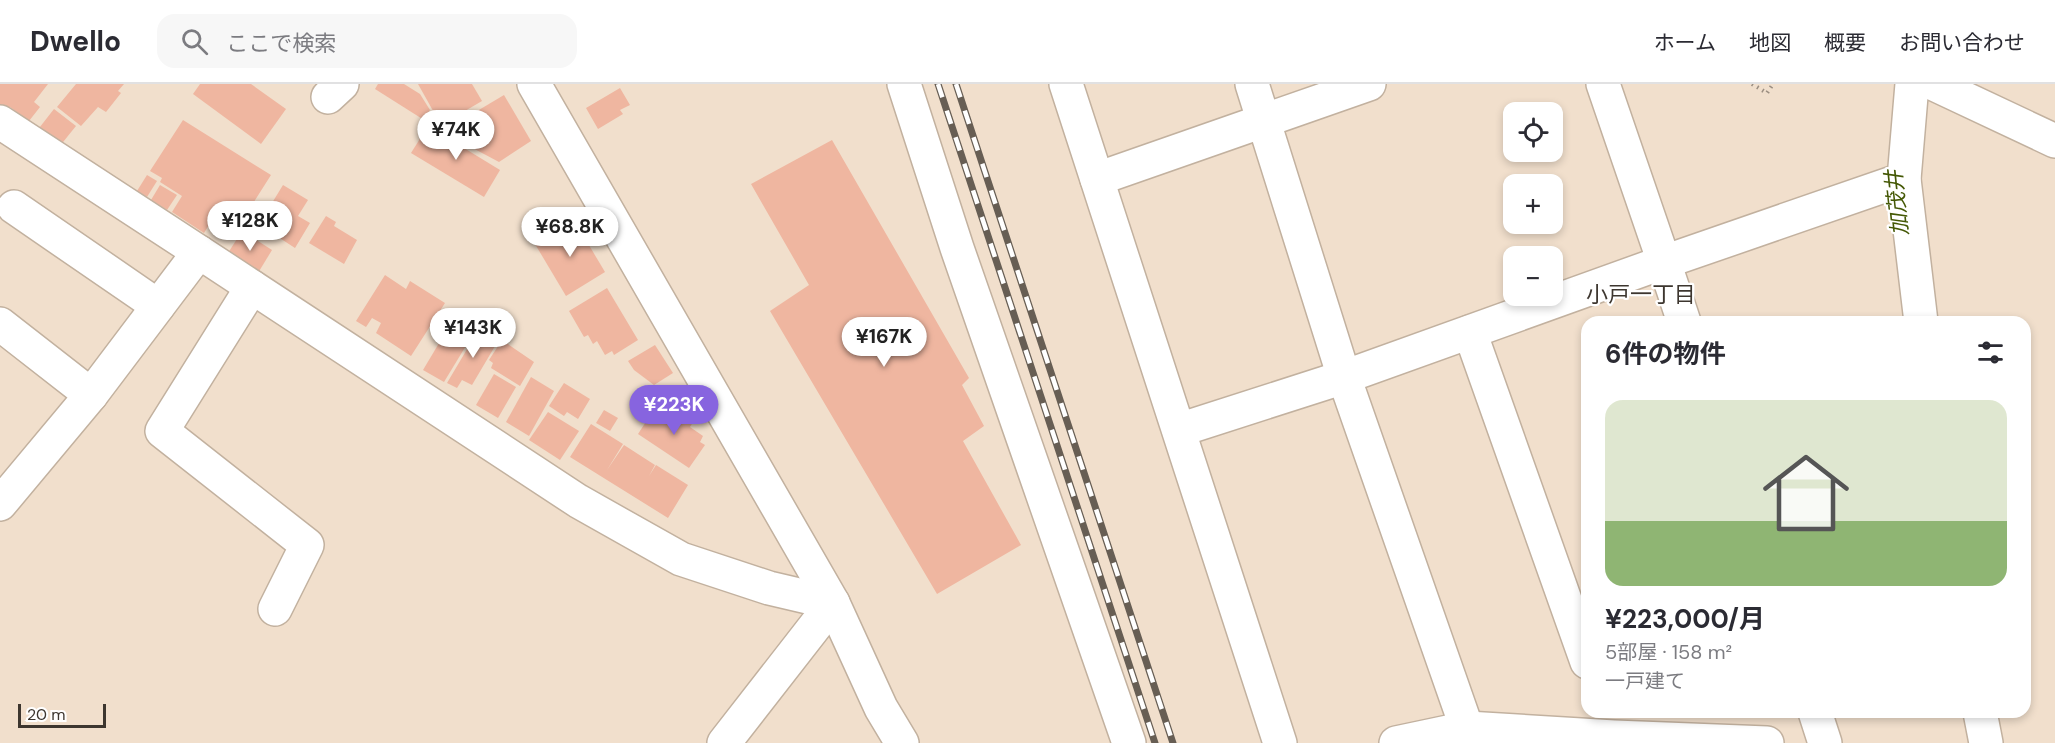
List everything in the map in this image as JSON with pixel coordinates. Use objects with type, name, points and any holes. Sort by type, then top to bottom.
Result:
[{"type":"street","points":[[535,84],[833,603],[881,708],[902,743]]},
{"type":"street","points":[[904,84],[965,271],[1129,743]]},
{"type":"street","points":[[1066,84],[1280,743]]},
{"type":"street","points":[[1252,84],[1344,377],[1469,735]]},
{"type":"street","points":[[1097,179],[1369,84]]},
{"type":"street","points":[[1604,84],[1682,316]]},
{"type":"street","points":[[1912,84],[1904,179],[1920,316]]},
{"type":"street","points":[[1934,84],[2055,141]]},
{"type":"street","points":[[0,122],[578,501],[681,560],[769,588],[833,603]]},
{"type":"street","points":[[1179,430],[1344,377],[1904,179]]},
{"type":"street","points":[[14,207],[158,306]]},
{"type":"street","points":[[0,504],[10,470],[91,395],[199,252]]},
{"type":"street","points":[[252,287],[162,431],[307,545],[275,609]]},
{"type":"street","points":[[0,324],[91,395]]},
{"type":"street","points":[[1470,332],[1581,645]]},
{"type":"street","points":[[724,743],[833,603]]},
{"type":"street","points":[[1817,718],[1825,743]]},
{"type":"street","points":[[1981,718],[1986,743]]},
{"type":"street","points":[[1396,743],[1469,735],[1609,725],[1767,743]]},
{"type":"path","points":[[1752,84],[1767,93],[1773,84]]},
{"type":"building","points":[[0,84],[48,84],[34,102],[40,107],[29,121],[10,107],[7,111],[0,107]]},
{"type":"building","points":[[76,84],[124,84],[118,91],[121,93],[106,112],[98,107],[81,126],[57,107]]},
{"type":"building","points":[[200,84],[251,84],[286,109],[261,144],[193,94]]},
{"type":"building","points":[[378,84],[404,84],[420,94],[430,110],[424,120],[375,89]]},
{"type":"building","points":[[418,84],[472,84],[482,101],[441,125]]},
{"type":"building","points":[[620,88],[630,105],[620,110],[623,114],[598,129],[586,108]]},
{"type":"building","points":[[504,95],[531,141],[499,162],[452,137],[447,129]]},
{"type":"building","points":[[54,109],[76,126],[59,147],[36,132]]},
{"type":"building","points":[[183,120],[271,175],[238,227],[227,219],[224,223],[214,217],[204,233],[172,212],[182,196],[160,182],[162,178],[150,171]]},
{"type":"building","points":[[428,126],[500,170],[484,197],[411,153]]},
{"type":"building","points":[[832,140],[969,378],[962,385],[984,426],[963,441],[1021,545],[937,594],[770,311],[809,285],[751,184]]},
{"type":"building","points":[[147,175],[157,181],[147,197],[137,191]]},
{"type":"building","points":[[160,185],[177,195],[167,210],[151,200]]},
{"type":"building","points":[[283,185],[308,200],[298,216],[310,223],[295,248],[272,233],[273,230],[270,228],[272,225],[269,223],[275,213],[273,211],[276,206],[272,203]]},
{"type":"building","points":[[326,216],[336,222],[334,226],[357,240],[344,264],[309,243]]},
{"type":"building","points":[[574,220],[605,272],[566,296],[535,244]]},
{"type":"building","points":[[242,231],[272,250],[258,273],[228,253]]},
{"type":"building","points":[[385,275],[406,289],[410,281],[445,303],[411,356],[376,333],[381,323],[372,318],[366,327],[356,321]]},
{"type":"building","points":[[607,288],[638,340],[614,355],[612,351],[605,355],[597,341],[593,344],[588,335],[584,337],[569,311]]},
{"type":"building","points":[[457,313],[478,326],[444,382],[423,370]]},
{"type":"building","points":[[479,329],[498,341],[472,385],[462,380],[457,388],[447,383]]},
{"type":"building","points":[[502,340],[534,362],[520,386],[491,368],[493,363],[489,360]]},
{"type":"building","points":[[655,345],[673,373],[654,385],[634,370],[628,361]]},
{"type":"building","points":[[494,374],[516,387],[498,418],[476,405]]},
{"type":"building","points":[[531,377],[554,391],[529,436],[506,422]]},
{"type":"building","points":[[564,383],[590,399],[578,419],[567,412],[564,416],[549,406]]},
{"type":"building","points":[[672,404],[695,419],[690,427],[703,436],[700,442],[705,445],[689,468],[638,434],[649,417],[656,422],[660,415],[663,417]]},
{"type":"building","points":[[604,410],[618,418],[610,431],[596,423]]},
{"type":"building","points":[[548,412],[579,431],[560,460],[529,440]]},
{"type":"building","points":[[591,424],[623,444],[607,470],[624,445],[655,465],[649,476],[656,465],[688,485],[668,518],[570,457]]},
{"type":"railway","points":[[938,84],[1155,743]]},
{"type":"railway","points":[[956,84],[1173,743]]},
{"type":"district","name":"小戸一丁目","points":[[1641,294]]},
{"type":"water label","name":"加茂井","points":[[1897,203]]}]
